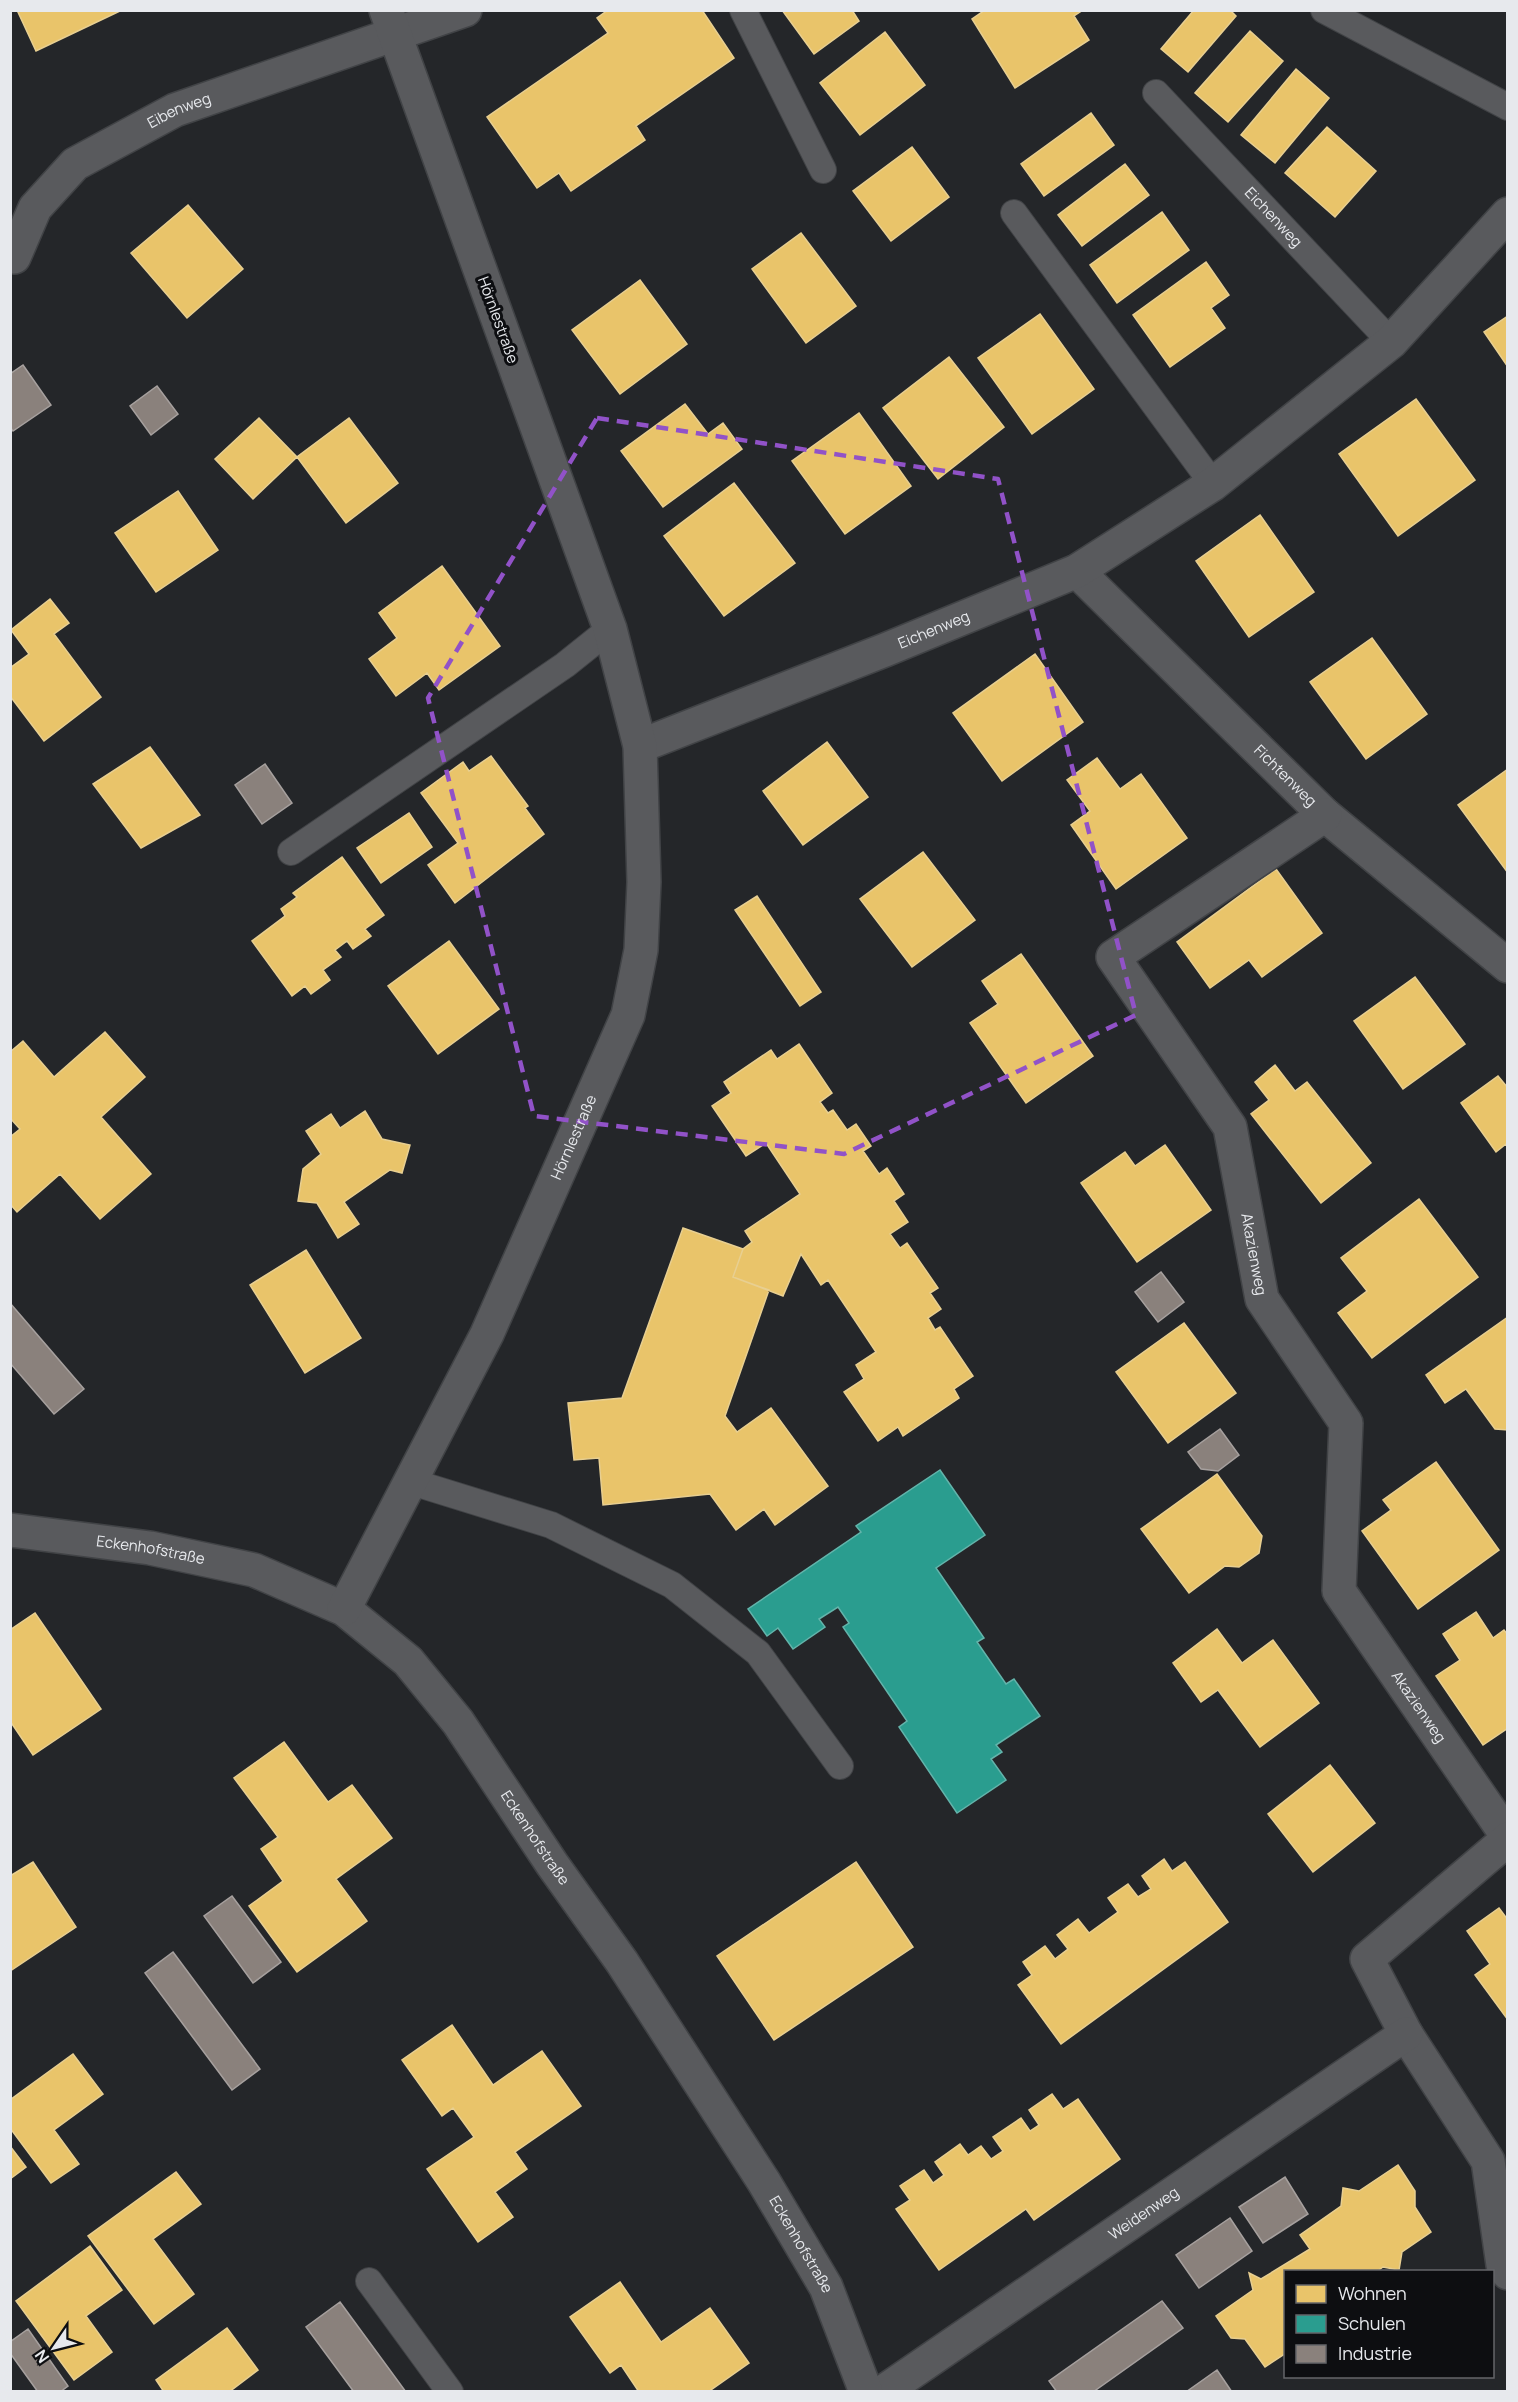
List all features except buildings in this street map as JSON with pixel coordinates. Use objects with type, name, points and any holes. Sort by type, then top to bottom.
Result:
[{"type":"street","name":"Eibenweg","points":[[14,257],[35,208],[75,164],[175,110],[391,23],[465,10]]},
{"type":"street","name":"Hörnlestraße","points":[[344,1609],[412,1482],[486,1334],[628,1015],[641,950],[644,882],[640,746],[610,629],[391,23]]},
{"type":"street","name":"Eichenweg","points":[[640,746],[885,650],[1077,571],[1213,484],[1391,342],[1508,214]]},
{"type":"street","name":"Fichtenweg","points":[[1077,571],[1325,815],[1508,966]]},
{"type":"street","name":"Akazienweg","points":[[1325,815],[1113,957],[1230,1127],[1262,1299],[1346,1423],[1339,1591],[1508,1838]]},
{"type":"street","name":"Eckenhofstraße","points":[[10,1530],[150,1548],[254,1570],[344,1609],[408,1661],[458,1722],[552,1864],[622,1962],[764,2182],[826,2287],[866,2391]]},
{"type":"street","points":[[1508,1838],[1367,1959],[1406,2034],[1498,2153],[1503,2265],[1508,2273]]},
{"type":"street","name":"Weidenweg","points":[[883,2391],[1406,2034]]},
{"type":"lane","points":[[743,10],[823,170]]},
{"type":"lane","points":[[1324,10],[1508,106]]},
{"type":"lane","name":"Eichenweg","points":[[1156,93],[1391,342]]},
{"type":"lane","points":[[1014,213],[1213,484]]},
{"type":"lane","points":[[291,852],[565,665],[610,629]]},
{"type":"lane","points":[[412,1482],[551,1524],[672,1585],[758,1653],[840,1767]]},
{"type":"lane","points":[[369,2281],[450,2391]]},
{"type":"highlighted area","points":[[597,418],[998,479],[1136,1015],[844,1154],[534,1116],[428,698]]}]
